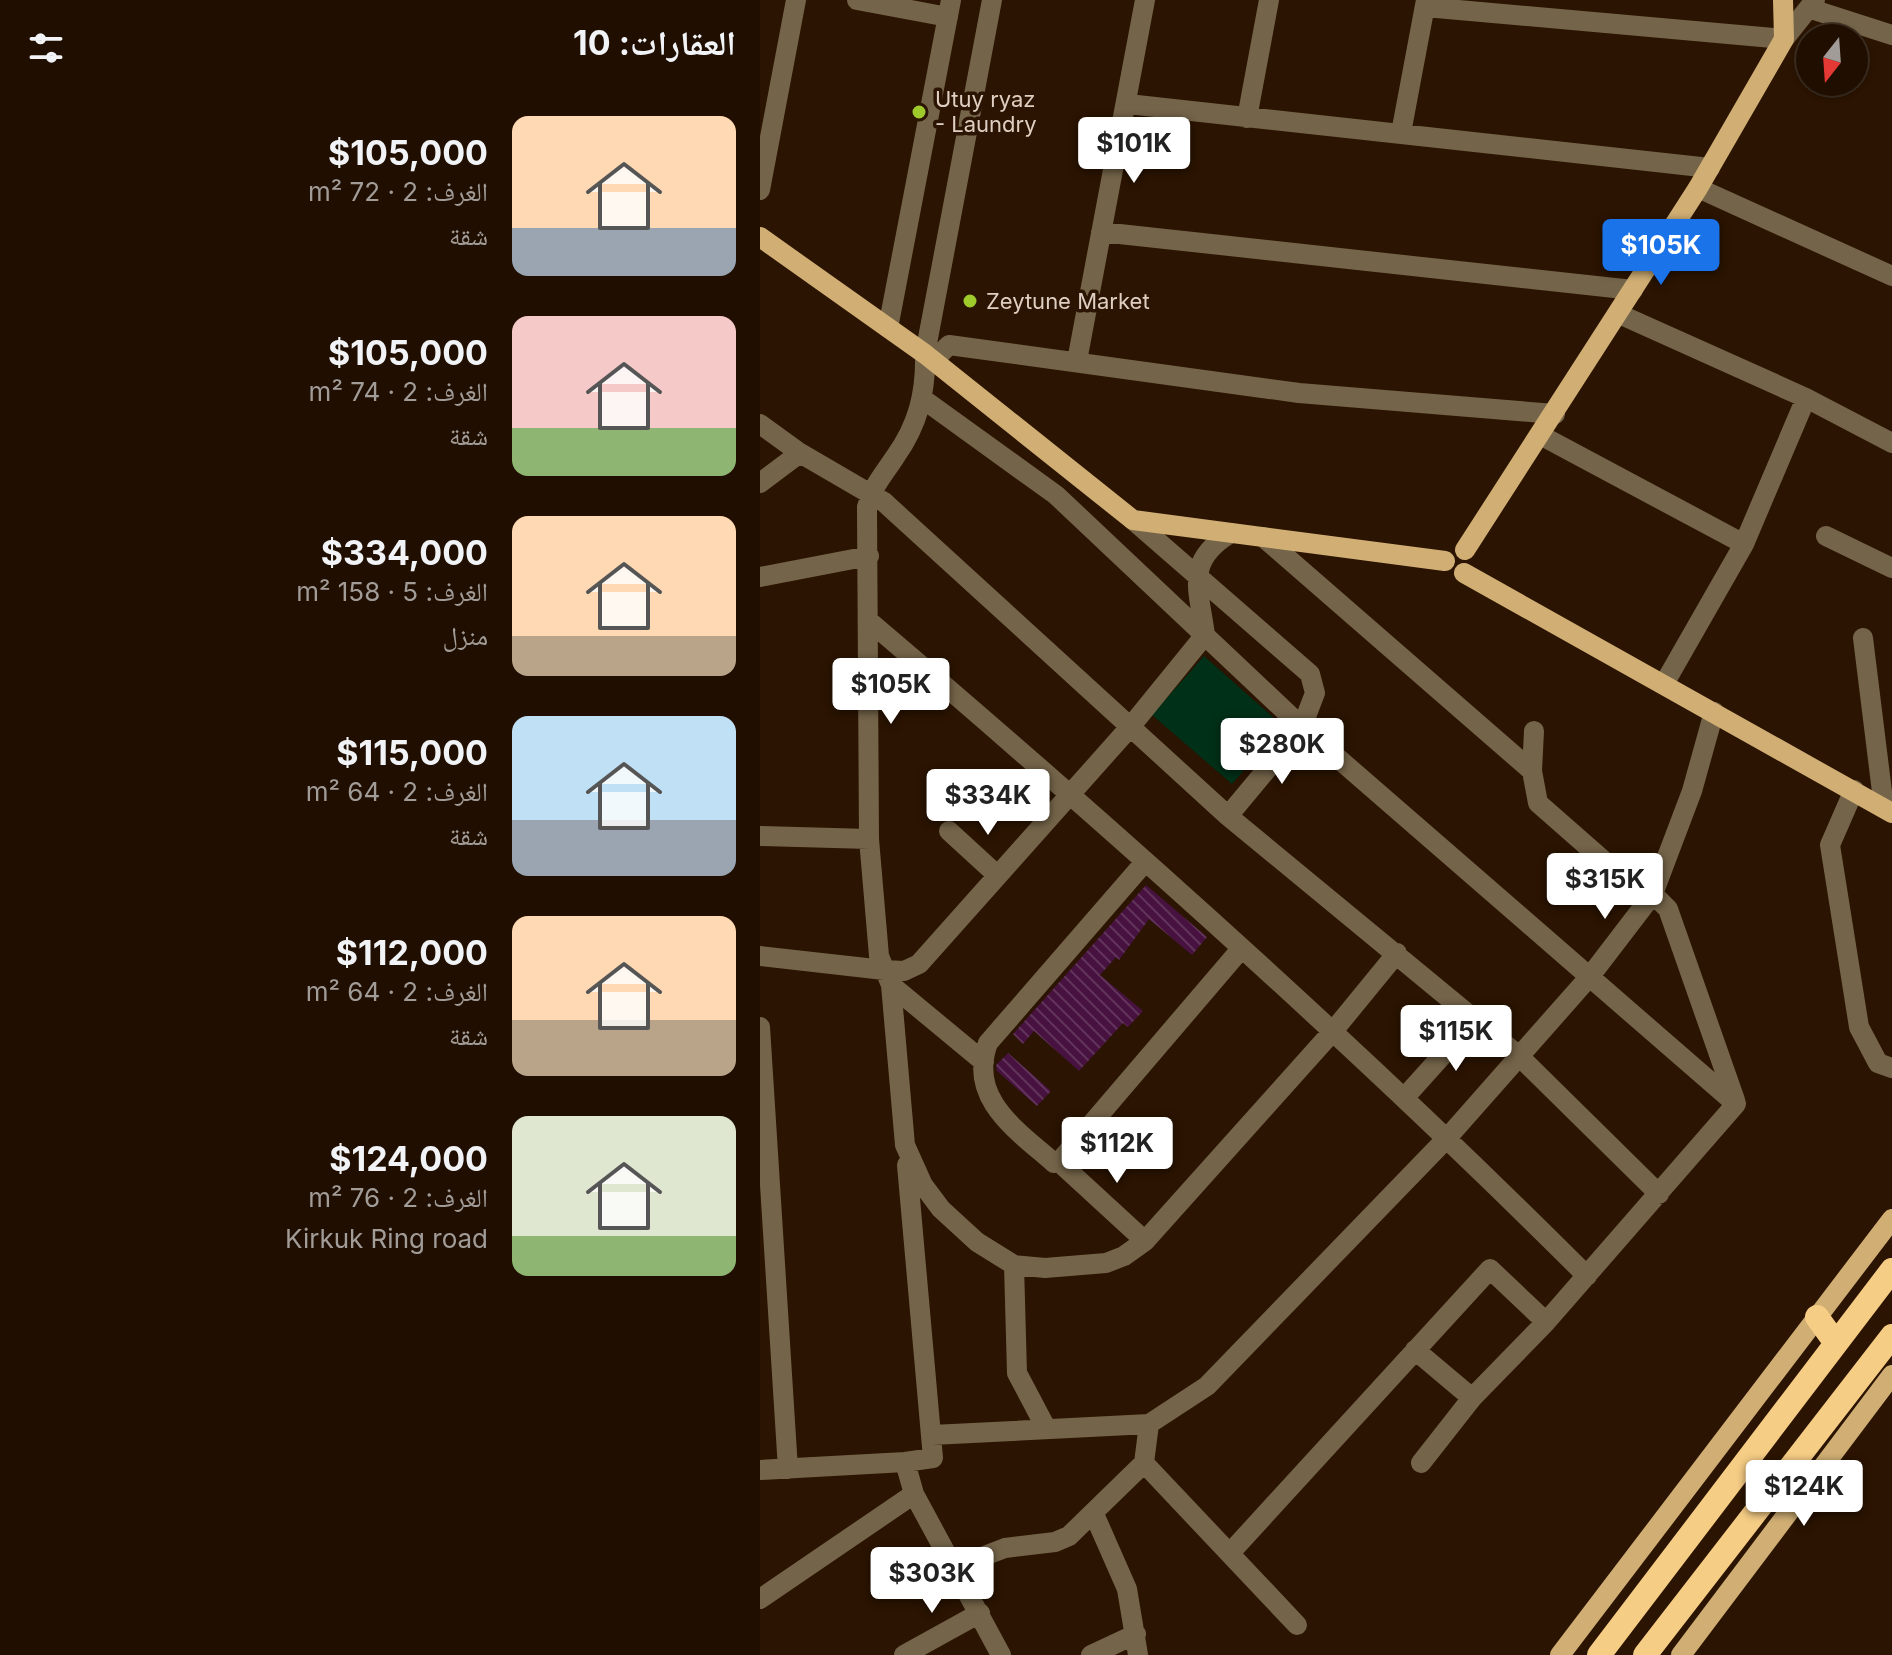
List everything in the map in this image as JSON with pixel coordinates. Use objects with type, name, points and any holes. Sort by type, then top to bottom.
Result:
[{"type":"highway","points":[[1599,1655],[1892,1270]]},
{"type":"highway","points":[[1817,1317],[1835,1342]]},
{"type":"highway","points":[[1645,1655],[1866,1390],[1892,1336]]},
{"type":"main road","points":[[1465,550],[1542,436],[1710,168],[1784,39],[1783,0]]},
{"type":"main road","points":[[760,237],[929,358],[1133,520],[1445,561]]},
{"type":"main road","points":[[1445,561],[1452,550],[1465,550]]},
{"type":"main road","points":[[1464,573],[1471,559],[1465,550]]},
{"type":"main road","points":[[1445,561],[1450,571],[1464,573],[1888,810]]},
{"type":"main road","points":[[1560,1655],[1892,1219]]},
{"type":"main road","points":[[1681,1655],[1866,1390],[1892,1375]]},
{"type":"street","points":[[760,190],[796,0]]},
{"type":"street","points":[[857,0],[949,8],[888,328]]},
{"type":"street","points":[[760,1470],[933,1458],[888,978],[877,942],[869,839],[870,494],[913,428],[923,399],[992,0]]},
{"type":"street","points":[[1077,361],[1128,104],[1145,0]]},
{"type":"street","points":[[1247,118],[1269,0]]},
{"type":"street","points":[[1401,133],[1425,3],[1784,39],[1813,4],[1892,35]]},
{"type":"street","points":[[1128,104],[1710,168]]},
{"type":"street","points":[[1698,188],[1892,276]]},
{"type":"street","points":[[1101,232],[1633,290]]},
{"type":"street","points":[[1619,314],[1806,398],[1892,443]]},
{"type":"street","points":[[929,358],[949,345],[1299,393],[1555,414]]},
{"type":"street","points":[[1664,684],[1744,544],[1806,398]]},
{"type":"street","points":[[923,399],[1056,495],[1302,727],[1736,1104]]},
{"type":"street","points":[[760,424],[800,453],[884,502],[1228,816],[1519,1056],[1659,1194]]},
{"type":"street","points":[[1542,436],[1744,544]]},
{"type":"street","points":[[760,483],[800,453]]},
{"type":"street","points":[[1133,520],[1310,674],[1315,693],[1302,727],[1228,816]]},
{"type":"street","points":[[888,978],[919,964],[1131,726],[1205,635],[1198,566],[1206,552],[1231,533]]},
{"type":"street","points":[[1139,573],[1141,548],[1149,534]]},
{"type":"street","points":[[1826,536],[1892,568]]},
{"type":"street","points":[[1263,537],[1532,771]]},
{"type":"street","points":[[760,577],[869,556]]},
{"type":"street","points":[[869,621],[1070,792],[1334,1030],[1448,1137],[1587,1276]]},
{"type":"street","points":[[1863,638],[1888,810]]},
{"type":"street","points":[[932,1435],[1149,1424],[1207,1386],[1448,1137],[1591,975],[1653,894],[1692,791],[1714,712]]},
{"type":"street","points":[[1534,731],[1532,771],[1538,803],[1628,882],[1653,894],[1668,909],[1736,1104]]},
{"type":"street","points":[[1854,790],[1830,845],[1859,1027],[1878,1063],[1892,1068]]},
{"type":"street","points":[[949,831],[997,875]]},
{"type":"street","points":[[760,836],[869,839]]},
{"type":"street","points":[[1145,862],[999,1026],[988,1043],[984,1062],[986,1093],[992,1106],[1054,1163],[1059,1162],[1241,949]]},
{"type":"street","points":[[905,1145],[923,1185],[941,1209],[977,1242],[1014,1265],[1057,1267],[1106,1263],[1124,1256],[1145,1241],[1334,1030],[1397,953]]},
{"type":"street","points":[[760,956],[888,978],[984,1062]]},
{"type":"street","points":[[1405,1097],[1475,1019]]},
{"type":"street","points":[[760,1027],[788,1469]]},
{"type":"street","points":[[1421,1463],[1472,1398],[1546,1322],[1736,1104]]},
{"type":"street","points":[[1059,1162],[1145,1241]]},
{"type":"street","points":[[1014,1265],[1017,1373],[1046,1428]]},
{"type":"street","points":[[1230,1553],[1490,1269],[1546,1322]]},
{"type":"street","points":[[1415,1350],[1472,1398]]},
{"type":"street","points":[[953,1568],[1005,1548],[1062,1539],[1094,1514],[1144,1463],[1149,1424]]},
{"type":"street","points":[[905,1462],[914,1494],[1001,1655]]},
{"type":"street","points":[[1144,1463],[1297,1625]]},
{"type":"street","points":[[760,1599],[914,1494]]},
{"type":"street","points":[[1091,1655],[1137,1645],[1127,1589],[1094,1514]]},
{"type":"street","points":[[904,1655],[980,1613]]},
{"type":"green space","points":[[1204,656],[1283,726],[1232,784],[1152,715]]},
{"type":"building","points":[[1146,885],[1207,937],[1192,955],[1149,919],[1119,960],[1116,957],[1100,975],[1143,1011],[1128,1027],[1123,1023],[1079,1071],[1034,1031],[1023,1044],[1013,1034]]},
{"type":"building","points":[[1008,1053],[1051,1091],[1037,1106],[997,1071],[996,1065]]},
{"type":"place","name":"Utuy ryaz - Laundry","points":[[919,112]]},
{"type":"place","name":"Zeytune Market","points":[[970,301]]}]
